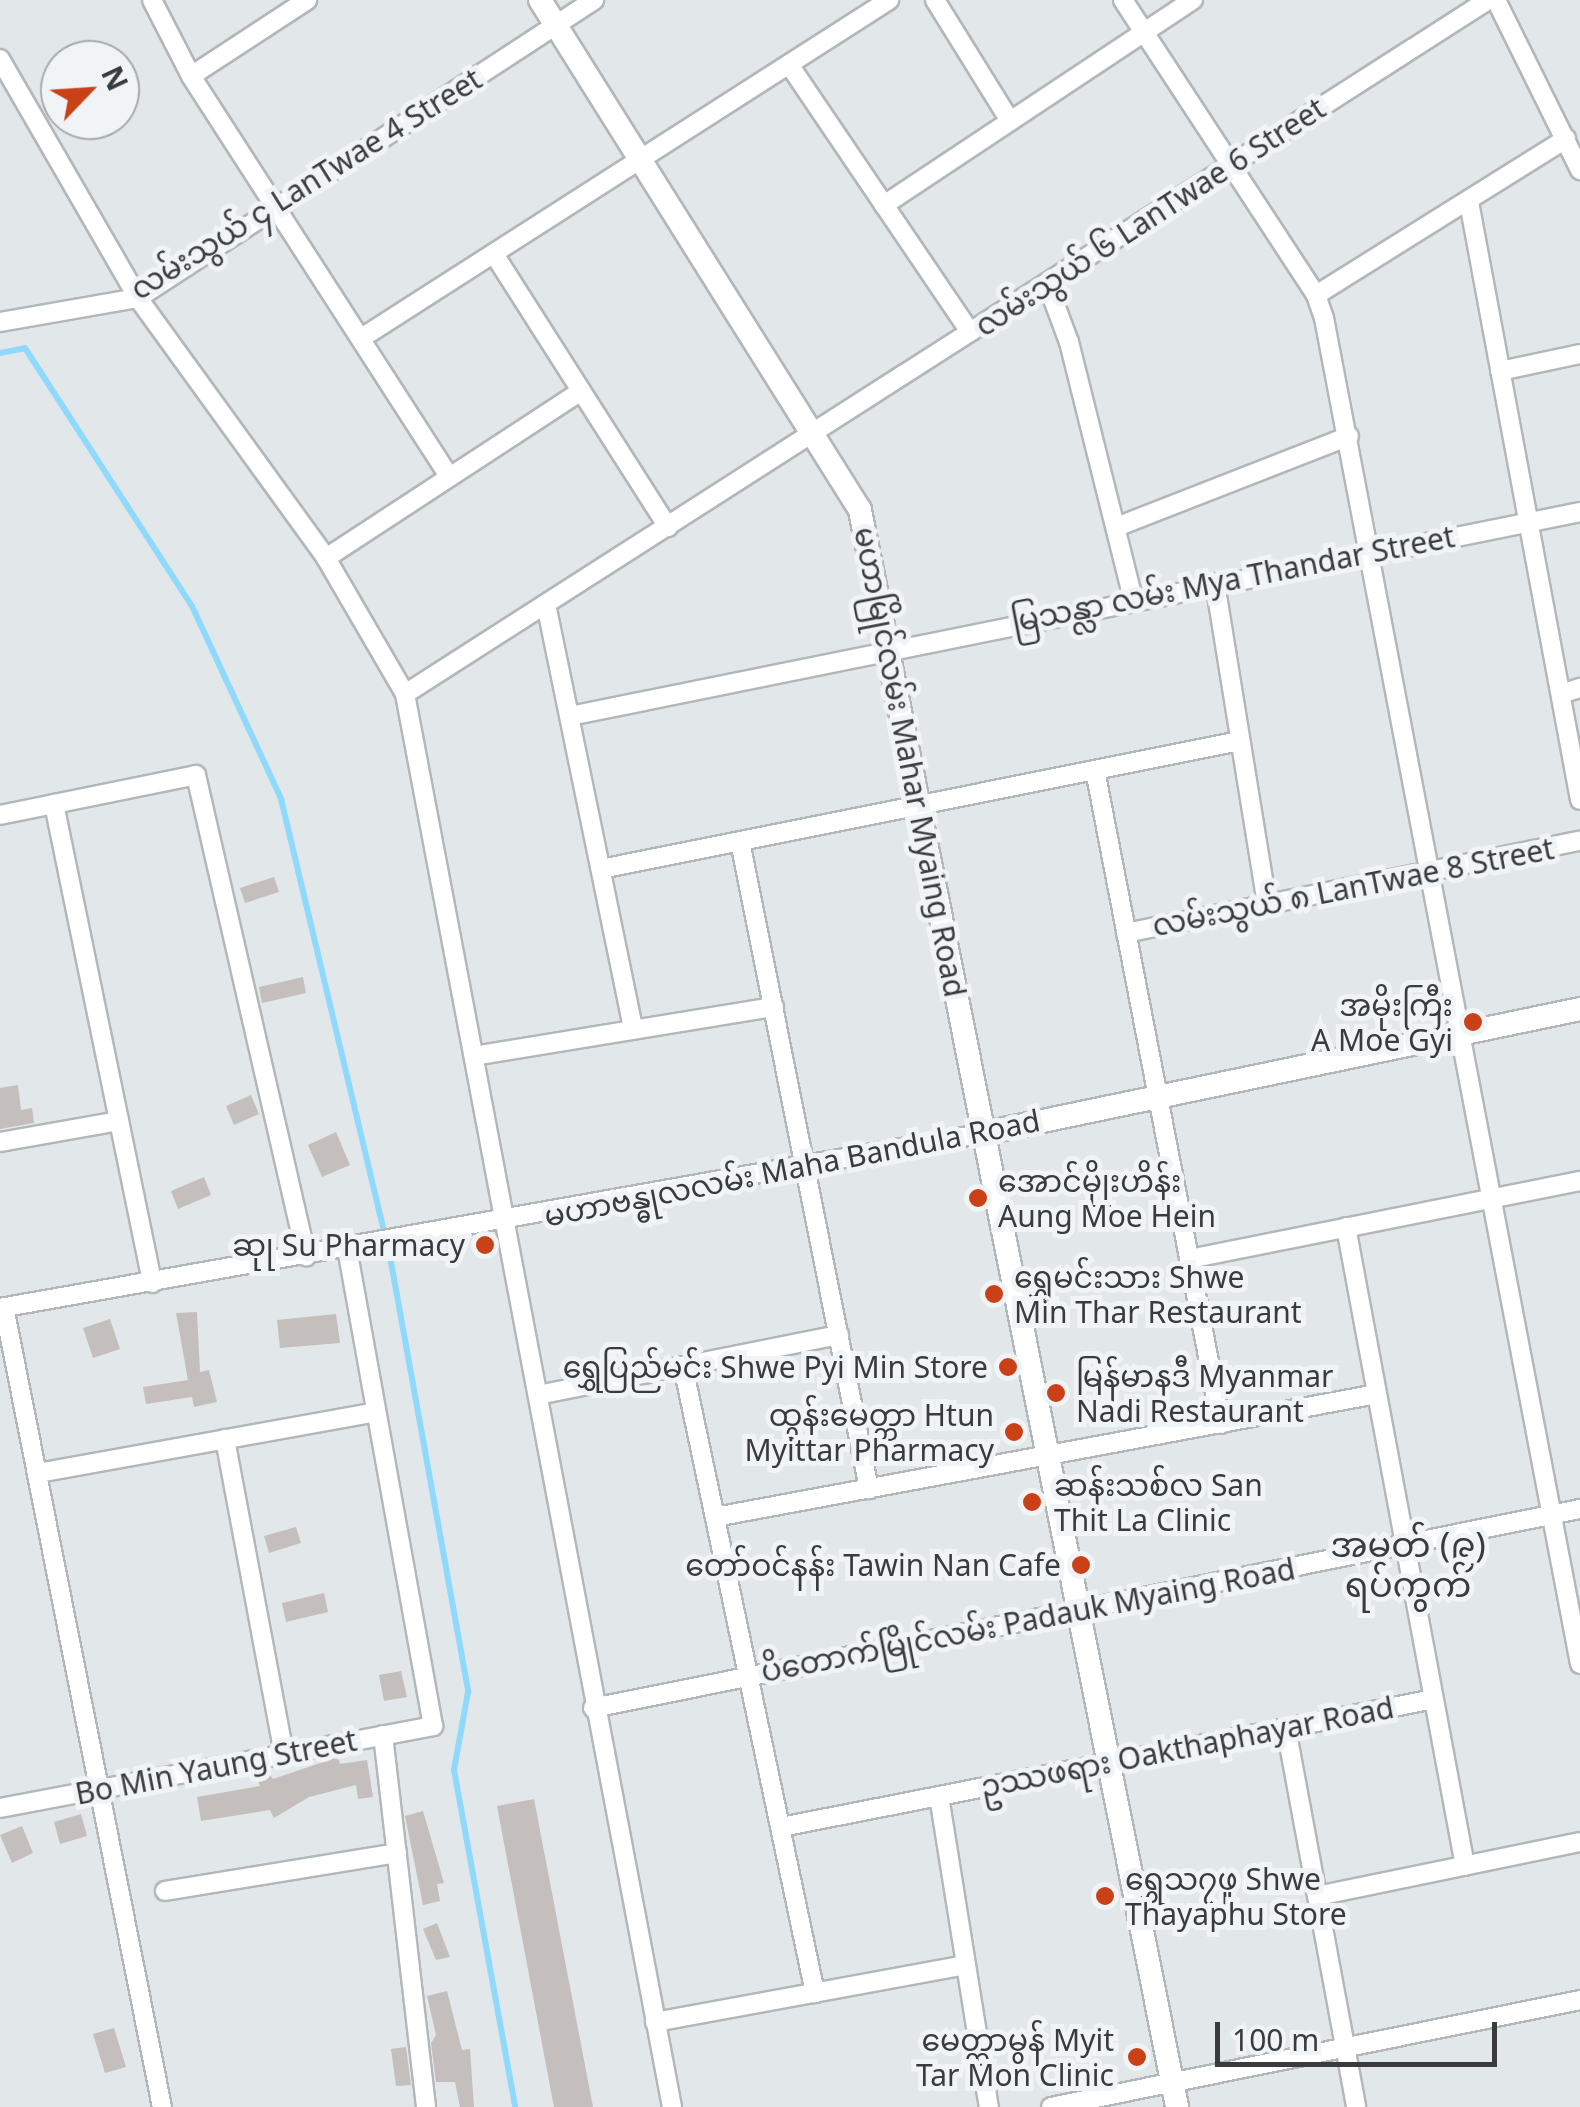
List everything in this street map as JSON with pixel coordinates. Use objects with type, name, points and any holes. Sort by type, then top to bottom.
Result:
[{"type":"street","points":[[152,0],[191,76],[363,338],[449,478]]},
{"type":"street","points":[[191,76],[307,0]]},
{"type":"street","name":"မဟာမြိုင်လမ်း Mahar Myaing Road","points":[[540,0],[860,510],[985,1134],[1075,1612],[1174,2096]]},
{"type":"street","name":"လမ်းသွယ် ၄ LanTwae 4 Street","points":[[0,322],[138,298],[594,0]]},
{"type":"street","points":[[363,338],[889,0]]},
{"type":"street","points":[[936,0],[1010,121]]},
{"type":"street","points":[[1123,0],[1316,296],[1372,552],[1580,1664]]},
{"type":"street","points":[[884,205],[1194,0]]},
{"type":"street","name":"လမ်းသွယ် ၆ LanTwae 6 Street","points":[[405,694],[1488,0]]},
{"type":"street","points":[[1496,0],[1580,170]]},
{"type":"street","points":[[0,59],[138,298],[326,558],[405,694],[508,1223],[593,1708],[672,2107]]},
{"type":"street","points":[[790,66],[970,332]]},
{"type":"street","points":[[1316,296],[1566,139]]},
{"type":"street","points":[[1469,202],[1580,800]]},
{"type":"street","points":[[494,254],[668,527]]},
{"type":"street","points":[[1048,283],[1133,599]]},
{"type":"street","points":[[1500,371],[1580,354]]},
{"type":"street","points":[[326,558],[581,391]]},
{"type":"street","points":[[1116,528],[1349,436]]},
{"type":"street","name":"မြသန္လာ လမ်း Mya Thandar Street","points":[[570,716],[887,647],[1580,512]]},
{"type":"street","points":[[1215,583],[1267,905]]},
{"type":"street","points":[[546,604],[633,1029]]},
{"type":"street","points":[[1560,694],[1580,688]]},
{"type":"street","points":[[601,869],[1239,741]]},
{"type":"street","points":[[1095,770],[1221,1424]]},
{"type":"street","points":[[0,815],[196,775],[306,1257]]},
{"type":"street","points":[[54,804],[152,1282]]},
{"type":"street","points":[[740,841],[869,1489]]},
{"type":"street","name":"လမ်းသွယ် ၈ LanTwae 8 Street","points":[[1126,933],[1580,842]]},
{"type":"street","points":[[474,1056],[774,1006]]},
{"type":"street","name":"မဟာဗန္ဓုလလမ်း Maha Bandula Road","points":[[2,1308],[508,1223],[985,1134],[1158,1094],[1580,1008]]},
{"type":"street","points":[[0,1142],[119,1121]]},
{"type":"street","points":[[1189,1259],[1580,1180]]},
{"type":"street","points":[[1346,1228],[1466,1866]]},
{"type":"street","points":[[38,1473],[376,1412],[347,1250]]},
{"type":"street","points":[[2,1308],[102,1789],[162,2107]]},
{"type":"street","points":[[538,1395],[839,1335]]},
{"type":"street","points":[[684,1366],[816,1992]]},
{"type":"street","points":[[716,1517],[1378,1394]]},
{"type":"street","name":"Bo Min Yaung Street","points":[[0,1808],[433,1726],[376,1412]]},
{"type":"street","points":[[225,1439],[284,1754]]},
{"type":"street","name":"ပိတောက်မြိုင်လမ်း Padauk Myaing Road","points":[[593,1708],[1580,1509]]},
{"type":"street","name":"ဥဿဖရား Oakthaphayar Road","points":[[781,1827],[1434,1699]]},
{"type":"street","points":[[1286,1728],[1356,2107]]},
{"type":"street","points":[[384,1735],[426,2107]]},
{"type":"street","points":[[939,1796],[989,2107]]},
{"type":"street","points":[[1317,1896],[1580,1842]]},
{"type":"street","points":[[165,1891],[396,1853]]},
{"type":"street","points":[[655,2022],[966,1965]]},
{"type":"street","points":[[1051,2107],[1174,2096],[1345,2048],[1580,2000]]},
{"type":"building","points":[[274,877],[279,892],[245,903],[240,888]]},
{"type":"building","points":[[303,977],[306,993],[262,1003],[259,987]]},
{"type":"building","points":[[18,1085],[21,1110],[32,1108],[34,1123],[0,1129],[0,1088]]},
{"type":"building","points":[[251,1095],[259,1114],[234,1125],[226,1106]]},
{"type":"building","points":[[336,1132],[350,1165],[322,1177],[308,1145]]},
{"type":"building","points":[[204,1177],[211,1195],[178,1209],[171,1191]]},
{"type":"building","points":[[197,1312],[200,1372],[209,1370],[217,1402],[194,1407],[192,1397],[146,1404],[143,1387],[188,1380],[176,1313]]},
{"type":"building","points":[[336,1314],[340,1343],[280,1348],[277,1320]]},
{"type":"building","points":[[110,1319],[120,1349],[93,1358],[83,1328]]},
{"type":"building","points":[[296,1527],[301,1543],[269,1553],[264,1536]]},
{"type":"building","points":[[324,1593],[328,1612],[286,1622],[282,1603]]},
{"type":"building","points":[[401,1671],[407,1697],[384,1701],[379,1675]]},
{"type":"building","points":[[338,1757],[340,1764],[367,1760],[373,1797],[358,1799],[356,1785],[309,1797],[274,1818],[270,1810],[201,1821],[197,1797],[260,1786],[255,1775],[266,1770],[273,1779]]},
{"type":"building","points":[[534,1799],[593,2107],[554,2107],[497,1806]]},
{"type":"building","points":[[423,1811],[444,1883],[437,1884],[440,1901],[423,1905],[405,1816]]},
{"type":"building","points":[[81,1814],[87,1836],[60,1844],[54,1822]]},
{"type":"building","points":[[22,1826],[33,1853],[12,1863],[0,1835]]},
{"type":"building","points":[[437,1923],[450,1957],[436,1960],[423,1929]]},
{"type":"building","points":[[447,1991],[462,2050],[470,2049],[474,2107],[460,2107],[455,2082],[436,2082],[431,2043],[436,2035],[427,1996]]},
{"type":"building","points":[[114,2028],[126,2067],[105,2073],[93,2034]]},
{"type":"building","points":[[406,2047],[411,2085],[396,2086],[391,2049]]},
{"type":"waterway","points":[[0,353],[25,348],[192,606],[281,799],[391,1262],[468,1692],[454,1770],[515,2107]]},
{"type":"place","name":"အမိုးကြီး A Moe Gyi","points":[[1473,1022]]},
{"type":"place","name":"အောင်မိုုးဟိန်း Aung Moe Hein","points":[[978,1198]]},
{"type":"place","name":"ဆုု Su Pharmacy","points":[[485,1245]]},
{"type":"place","name":"ရွှေမင်းသား Shwe Min Thar Restaurant","points":[[994,1294]]},
{"type":"place","name":"ရွှေပြည်မင်း Shwe Pyi Min Store","points":[[1008,1367]]},
{"type":"place","name":"မြန်မာနဒီ Myanmar Nadi Restaurant","points":[[1056,1393]]},
{"type":"place","name":"ထွန်းမေတ္တာ Htun Myittar Pharmacy","points":[[1014,1432]]},
{"type":"place","name":"ဆန်းသစ်လ San Thit La Clinic","points":[[1032,1502]]},
{"type":"place","name":"တော်ဝင်နန်း Tawin Nan Cafe","points":[[1081,1565]]},
{"type":"place","name":"ရွှေသ၇ဖူ Shwe Thayaphu Store","points":[[1105,1896]]},
{"type":"place","name":"မေတ္တာမွန် Myit Tar Mon Clinic","points":[[1137,2057]]},
{"type":"district","name":"အမှတ် (၉) ရပ်ကွက်","points":[[1408,1564]]}]
